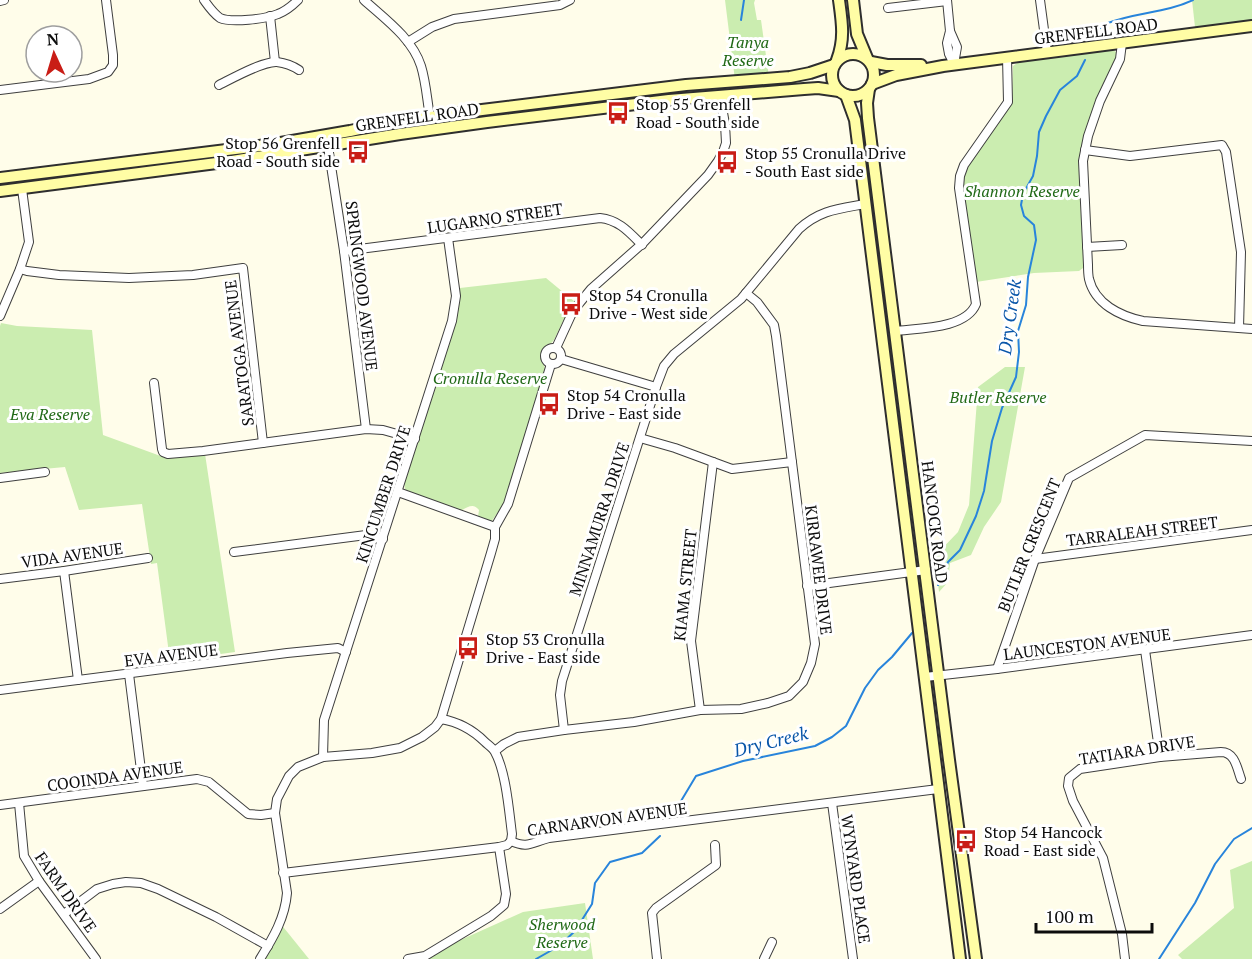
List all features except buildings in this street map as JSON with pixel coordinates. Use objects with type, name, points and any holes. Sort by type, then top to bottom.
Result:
[{"type":"main road","points":[[839,0],[843,36],[832,78],[842,93],[859,95],[871,86],[875,73],[857,34],[853,0]]},
{"type":"main road","name":"GRENFELL ROAD","points":[[871,86],[896,75],[949,65],[1252,26]]},
{"type":"main road","points":[[836,63],[843,55],[852,53],[860,54],[869,60]]},
{"type":"main road","name":"GRENFELL ROAD","points":[[869,60],[887,65],[949,65]]},
{"type":"main road","name":"GRENFELL ROAD","points":[[0,178],[275,144],[387,123],[646,89],[790,77],[810,73],[836,63]]},
{"type":"main road","points":[[718,82],[720,96]]},
{"type":"main road","name":"HANCOCK ROAD","points":[[871,86],[867,109],[868,118],[952,787],[976,959]]},
{"type":"main road","name":"GRENFELL ROAD","points":[[0,191],[232,161],[431,129],[669,100],[804,89],[827,89],[842,93]]},
{"type":"main road","name":"HANCOCK ROAD","points":[[842,93],[855,120],[960,959]]},
{"type":"main road","points":[[430,117],[431,129]]},
{"type":"main road","points":[[21,176],[22,189]]},
{"type":"main road","points":[[938,789],[952,787]]},
{"type":"street","points":[[0,90],[89,78],[108,72],[113,65],[113,55],[106,0]]},
{"type":"street","points":[[204,0],[212,12],[232,21],[276,15],[298,0]]},
{"type":"street","points":[[364,0],[408,42],[421,65],[430,117]]},
{"type":"street","points":[[408,42],[432,27],[454,19],[560,5],[570,0]]},
{"type":"street","points":[[888,8],[947,0],[950,31],[947,43],[949,65]]},
{"type":"street","points":[[1040,0],[1047,52]]},
{"type":"street","points":[[270,16],[275,62]]},
{"type":"street","points":[[1122,43],[1119,59],[1100,101],[1088,136],[1083,161],[1089,279],[1094,291],[1106,306],[1127,317],[1143,321],[1252,329]]},
{"type":"street","points":[[895,331],[939,326],[959,321],[973,312],[976,304],[959,188],[960,176],[964,165],[1008,102],[1007,57]]},
{"type":"street","points":[[219,85],[255,68],[275,62],[299,70]]},
{"type":"street","points":[[556,348],[567,321],[582,299],[604,276],[642,244],[708,175],[723,152],[726,134],[720,96]]},
{"type":"street","points":[[1086,150],[1130,156],[1222,145],[1226,152],[1241,252],[1239,328]]},
{"type":"street","name":"SPRINGWOOD AVENUE","points":[[328,146],[344,251],[366,429]]},
{"type":"street","points":[[0,314],[29,242],[22,189]]},
{"type":"street","name":"MINNAMURRA DRIVE","points":[[564,730],[560,695],[562,681],[664,366],[674,354],[746,293],[809,220],[828,211],[865,204]]},
{"type":"street","name":"LUGARNO STREET","points":[[344,251],[600,218],[622,226],[642,244]]},
{"type":"street","name":"KINCUMBER DRIVE","points":[[323,757],[324,720],[452,321],[456,296],[448,238]]},
{"type":"street","points":[[1087,247],[1122,245]]},
{"type":"street","name":"SARATOGA AVENUE","points":[[20,269],[59,275],[129,278],[193,275],[243,268],[263,443]]},
{"type":"street","name":"KIRRAWEE DRIVE","points":[[495,751],[518,737],[634,722],[700,710],[741,709],[768,703],[789,696],[802,682],[812,663],[815,644],[774,325],[757,302],[746,293]]},
{"type":"street","points":[[556,348],[561,359]]},
{"type":"street","points":[[556,348],[547,350],[545,358],[551,364],[561,359]]},
{"type":"street","points":[[561,359],[656,387]]},
{"type":"street","points":[[260,959],[280,923],[286,904],[275,813],[277,799],[289,776],[298,767],[323,757],[400,748],[422,737],[441,719],[491,554],[495,527],[508,504],[551,364]]},
{"type":"street","points":[[154,383],[163,452],[168,454],[366,429],[383,430],[415,439]]},
{"type":"street","name":"BUTLER CRESCENT","points":[[997,669],[1035,559],[1069,478],[1145,435],[1252,441]]},
{"type":"street","points":[[640,438],[732,469],[792,462]]},
{"type":"street","name":"KIAMA STREET","points":[[700,710],[691,642],[713,462]]},
{"type":"street","points":[[0,478],[45,472]]},
{"type":"street","points":[[398,492],[495,527]]},
{"type":"street","name":"TARRALEAH STREET","points":[[1035,559],[1252,530]]},
{"type":"street","points":[[234,552],[366,535],[383,539]]},
{"type":"street","name":"VIDA AVENUE","points":[[0,579],[148,558]]},
{"type":"street","points":[[807,585],[926,570]]},
{"type":"street","points":[[64,571],[78,680]]},
{"type":"street","name":"LAUNCESTON AVENUE","points":[[924,677],[1252,635]]},
{"type":"street","name":"EVA AVENUE","points":[[0,690],[338,648],[346,652]]},
{"type":"street","points":[[1145,650],[1160,757]]},
{"type":"street","points":[[129,674],[143,786]]},
{"type":"street","points":[[441,719],[462,724],[478,734],[495,751],[505,788],[511,841]]},
{"type":"street","name":"TATIARA DRIVE","points":[[1125,959],[1122,934],[1103,858],[1079,816],[1068,786],[1069,778],[1080,769],[1160,757],[1227,752],[1232,756],[1241,779]]},
{"type":"street","name":"COOINDA AVENUE","points":[[0,805],[197,779],[209,782],[248,814],[275,813]]},
{"type":"street","name":"CARNARVON AVENUE","points":[[283,873],[500,847],[511,841],[531,845],[549,838],[938,789]]},
{"type":"street","name":"FARM DRIVE","points":[[19,802],[24,856],[39,881],[96,959]]},
{"type":"street","name":"WYNYARD PLACE","points":[[832,803],[853,959]]},
{"type":"street","points":[[657,959],[652,913],[716,865],[716,845]]},
{"type":"street","points":[[408,959],[425,956],[491,916],[504,905],[506,894],[500,847]]},
{"type":"street","points":[[0,909],[39,881]]},
{"type":"street","points":[[64,914],[97,889],[126,882],[141,883],[216,917],[268,946]]},
{"type":"street","points":[[764,959],[772,942]]},
{"type":"green space","name":"Tanya Reserve","points":[[725,0],[755,0],[757,20],[761,20],[769,77],[735,80]]},
{"type":"green space","points":[[1192,0],[1252,0],[1252,20],[1195,27]]},
{"type":"green space","name":"Shannon Reserve","points":[[1111,49],[1118,55],[1080,161],[1083,268],[1079,271],[1034,273],[976,282],[962,188],[963,177],[967,166],[1012,103],[1013,66],[1020,61]]},
{"type":"green space","name":"Cronulla Reserve","points":[[546,278],[575,302],[554,340],[543,352],[545,369],[543,380],[503,505],[491,522],[478,517],[479,510],[474,506],[460,511],[407,492],[404,482],[457,316],[460,288]]},
{"type":"green space","name":"Eva Reserve","points":[[1,323],[92,330],[103,435],[166,458],[205,454],[235,652],[170,661],[157,563],[151,564],[142,504],[79,510],[65,467],[0,473]]},
{"type":"green space","name":"Butler Reserve","points":[[1005,367],[1025,367],[1001,502],[984,527],[971,555],[950,563],[948,582],[939,592],[935,556],[958,532],[969,505],[978,387]]},
{"type":"green space","points":[[1252,861],[1252,959],[1182,959],[1178,955],[1234,908],[1230,870]]},
{"type":"green space","name":"Sherwood Reserve","points":[[585,903],[593,959],[408,959],[425,956],[523,912]]},
{"type":"green space","points":[[280,923],[309,959],[260,959]]},
{"type":"waterway","points":[[741,20],[744,0]]},
{"type":"waterway","name":"Dry Creek","points":[[1089,37],[1108,23],[1172,8],[1193,0]]},
{"type":"waterway","name":"Dry Creek","points":[[938,585],[948,562],[960,550],[976,516],[984,491],[992,441],[1002,408],[1016,377],[1019,352],[1018,331],[1026,305],[1028,277],[1036,240],[1034,225],[1024,216],[1021,205],[1023,194],[1033,176],[1039,132],[1060,90],[1077,76],[1085,60]]},
{"type":"waterway","name":"Dry Creek","points":[[675,811],[696,776],[743,761],[815,746],[832,737],[846,726],[865,688],[878,670],[912,633]]},
{"type":"waterway","points":[[1159,959],[1195,903],[1215,864],[1234,839],[1252,828]]},
{"type":"waterway","name":"Dry Creek","points":[[536,959],[559,946],[575,931],[592,904],[595,883],[610,862],[642,853],[660,836]]},
{"type":"place","name":"Stop 55 Grenfell Road - South side","points":[[618,113]]},
{"type":"place","name":"Stop 56 Grenfell Road - South side","points":[[358,152]]},
{"type":"place","name":"Stop 55 Cronulla Drive - South East side","points":[[727,162]]},
{"type":"place","name":"Stop 54 Cronulla Drive - West side","points":[[571,304]]},
{"type":"place","name":"Stop 54 Cronulla Drive - East side","points":[[549,404]]},
{"type":"place","name":"Stop 53 Cronulla Drive - East side","points":[[468,648]]},
{"type":"place","name":"Stop 54 Hancock Road - East side","points":[[966,841]]}]
